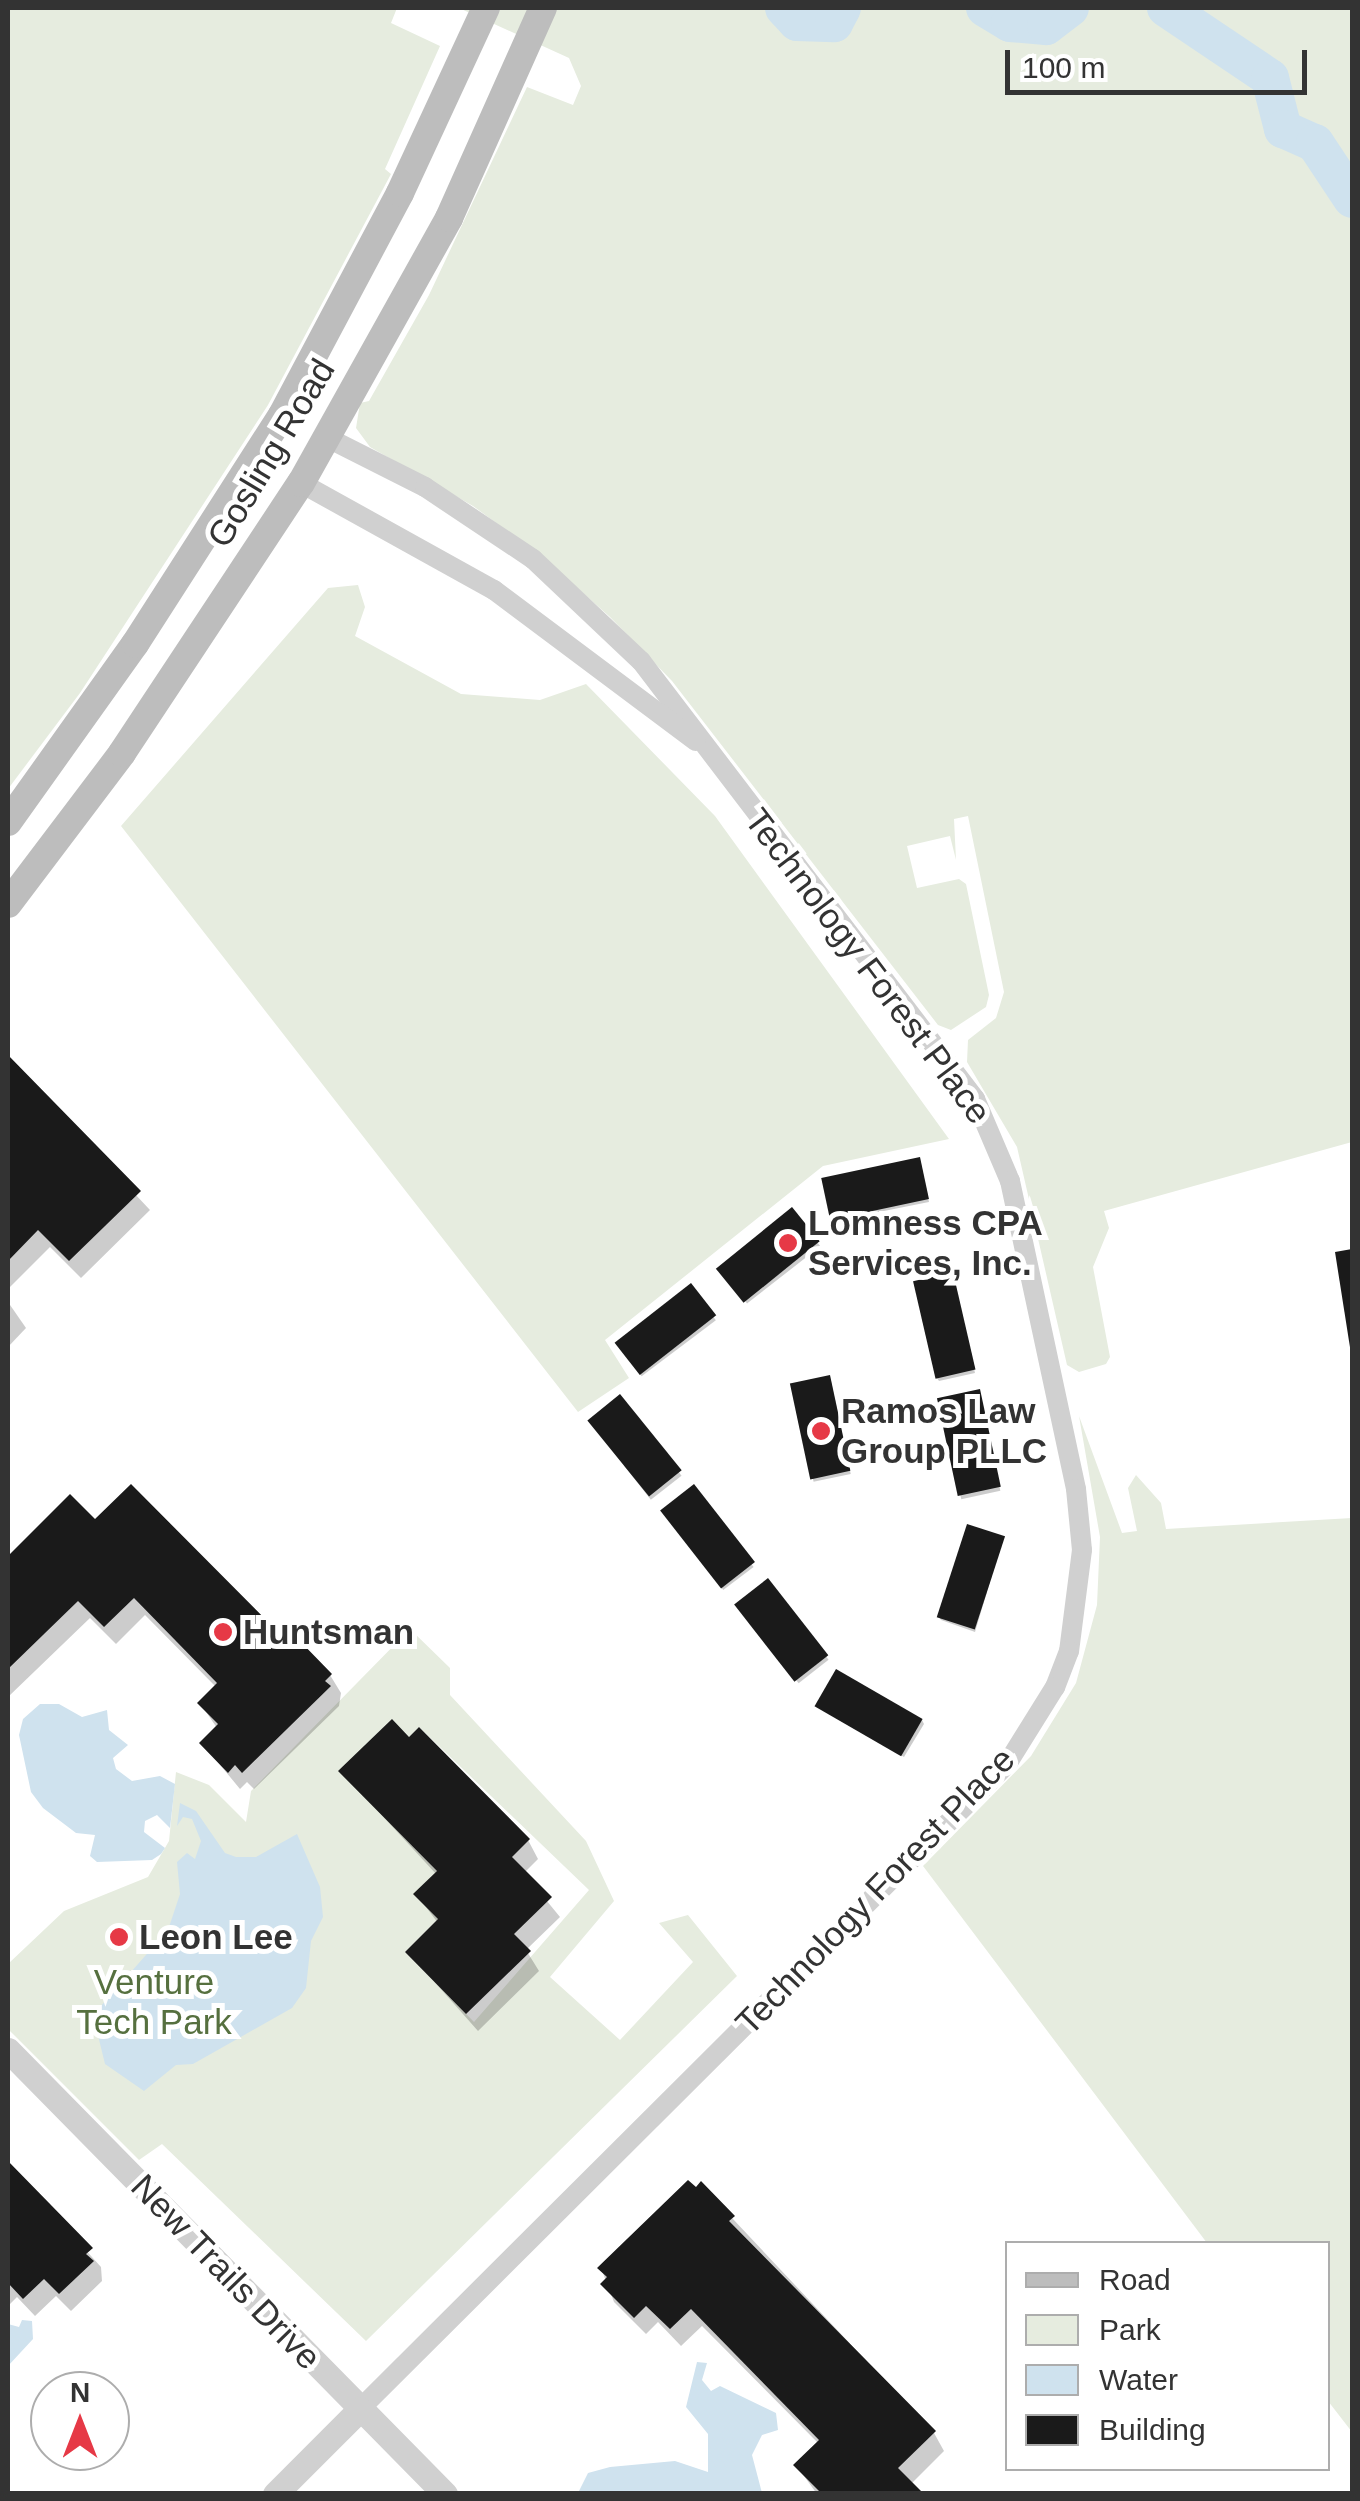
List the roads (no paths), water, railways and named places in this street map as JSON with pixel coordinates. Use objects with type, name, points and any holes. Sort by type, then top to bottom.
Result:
[{"type":"main road","name":"Gosling Road","points":[[8,822],[135,644],[282,416],[486,8]]},
{"type":"main road","name":"Gosling Road","points":[[8,904],[122,754],[301,484],[449,218],[543,8]]},
{"type":"street","name":"Technology Forest Place","points":[[275,2494],[1007,1764],[1055,1687],[1069,1650],[1082,1550],[1076,1490],[995,1137],[975,1100],[698,742],[677,704],[642,661],[533,560],[425,488],[326,436]]},
{"type":"street","name":"Technology Forest Place","points":[[301,484],[494,590],[698,742]]},
{"type":"street","name":"New Trails Drive","points":[[8,2050],[445,2494]]},
{"type":"water","points":[[40,1704],[59,1704],[82,1717],[107,1710],[109,1730],[128,1745],[113,1758],[116,1769],[132,1781],[160,1776],[175,1784],[170,1828],[157,1815],[145,1821],[144,1832],[165,1848],[161,1854],[152,1860],[97,1862],[90,1856],[95,1835],[76,1833],[43,1808],[31,1792],[19,1735],[23,1719]]},
{"type":"water","points":[[180,1803],[196,1811],[225,1853],[236,1857],[256,1857],[297,1834],[320,1887],[323,1917],[311,1941],[306,1988],[292,2008],[193,2064],[176,2065],[144,2091],[105,2064],[93,2015],[168,1930],[180,1894],[177,1862],[187,1853],[195,1859],[201,1841],[192,1819],[183,1817],[177,1826]]},
{"type":"water","points":[[22,2320],[32,2321],[33,2339],[8,2366],[8,2324],[19,2327]]},
{"type":"water","points":[[697,2362],[707,2363],[702,2380],[711,2391],[720,2386],[776,2413],[778,2430],[762,2435],[752,2455],[762,2493],[578,2493],[588,2473],[610,2467],[675,2461],[708,2472],[708,2434],[686,2407]]},
{"type":"waterway","points":[[784,8],[797,22],[834,23],[842,8]]},
{"type":"waterway","points":[[985,8],[1010,23],[1046,26],[1070,8]]},
{"type":"waterway","points":[[1166,8],[1270,78],[1283,129],[1315,143],[1352,199]]},
{"type":"place","name":"Lomness CPA Services, Inc.","points":[[788,1243]]},
{"type":"place","name":"Ramos Law Group PLLC","points":[[821,1431]]},
{"type":"place","name":"Huntsman","points":[[223,1632]]},
{"type":"place","name":"Leon Lee","points":[[119,1937]]},
{"type":"park label","name":"Venture Tech Park","points":[[154,2002]]}]
